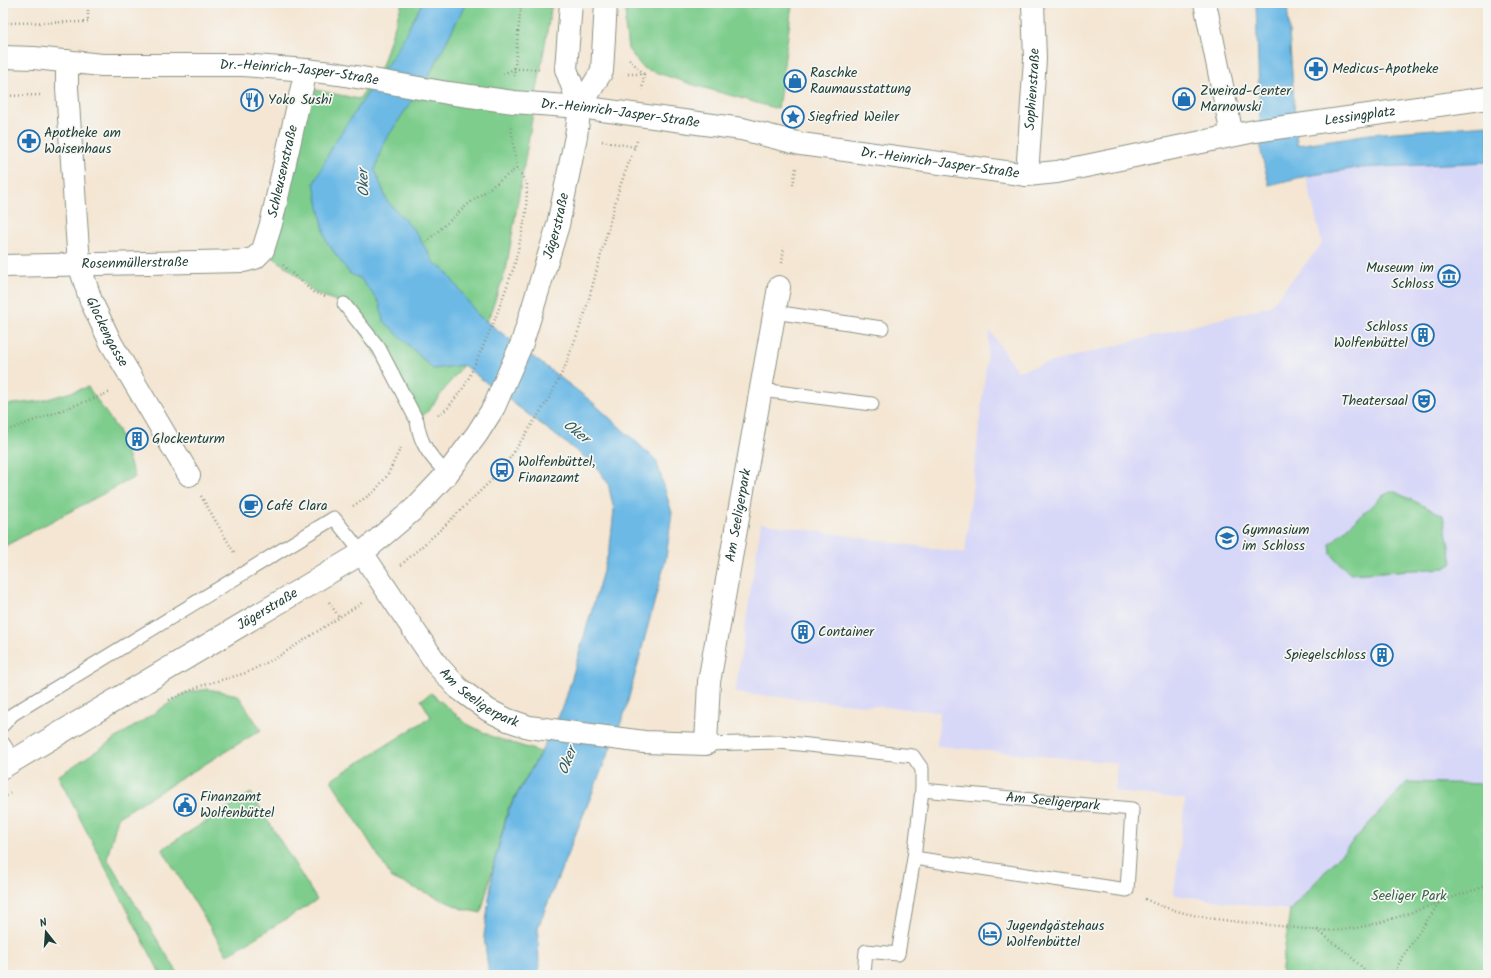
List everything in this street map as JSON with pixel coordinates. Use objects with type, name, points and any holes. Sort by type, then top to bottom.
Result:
[{"type":"street","points":[[571,3],[566,69],[580,107]]},
{"type":"street","points":[[580,107],[602,71],[606,3]]},
{"type":"street","name":"Sophienstraße","points":[[1027,175],[1035,58],[1033,3]]},
{"type":"street","points":[[1205,3],[1232,135]]},
{"type":"street","name":"Dr.-Heinrich-Jasper-Straße","points":[[3,57],[34,58],[102,65],[243,65],[306,70],[514,102],[580,107],[742,129],[801,144],[1027,175],[1057,172],[1232,135]]},
{"type":"street","name":"Glockengasse","points":[[67,61],[67,88],[79,264],[98,315],[111,343],[189,475]]},
{"type":"street","name":"Schleusenstraße","points":[[263,250],[271,224],[306,70]]},
{"type":"street","name":"Lessingplatz","points":[[1232,135],[1488,98]]},
{"type":"street","name":"Jägerstraße","points":[[7,757],[309,586],[362,553],[414,509],[446,474],[477,434],[494,407],[522,343],[558,224],[576,136],[580,107]]},
{"type":"street","name":"Rosenmüllerstraße","points":[[3,266],[244,261],[255,258],[263,250]]},
{"type":"street","name":"Am Seeligerpark","points":[[362,553],[438,666],[458,688],[488,710],[508,720],[529,727],[644,742],[706,744],[709,682],[779,287]]},
{"type":"lane","points":[[344,304],[379,348],[417,421],[418,430],[427,453],[446,474]]},
{"type":"lane","points":[[774,312],[882,328]]},
{"type":"lane","points":[[761,390],[872,404]]},
{"type":"lane","points":[[3,725],[13,714],[334,518],[362,553]]},
{"type":"lane","name":"Am Seeligerpark","points":[[706,744],[780,742],[913,756],[922,769],[922,790],[1132,809],[1127,890]]},
{"type":"lane","points":[[864,975],[866,951],[898,954],[914,858],[922,790]]},
{"type":"lane","points":[[914,858],[1127,890]]},
{"type":"path","points":[[3,23],[88,22],[88,3]]},
{"type":"path","points":[[334,518],[374,492],[387,476],[402,444],[418,430],[447,409],[466,384],[493,324],[514,267],[526,215],[527,184],[517,168],[511,124],[514,102],[514,69],[521,3]]},
{"type":"path","points":[[167,701],[203,685],[246,673],[276,658],[364,601],[382,582],[438,532],[502,470],[530,430],[564,369],[585,313],[619,189],[635,148]]},
{"type":"path","points":[[426,242],[467,205],[517,168]]},
{"type":"path","points":[[263,250],[293,272],[313,292],[344,304]]},
{"type":"path","points":[[3,432],[136,384]]},
{"type":"path","points":[[189,475],[246,572]]},
{"type":"path","points":[[3,798],[14,791]]},
{"type":"path","points":[[1127,890],[1163,908],[1205,918],[1316,930],[1348,930],[1389,920],[1488,886]]},
{"type":"path","points":[[1393,975],[1403,956],[1440,902]]},
{"type":"path","points":[[1316,930],[1347,953],[1370,975]]},
{"type":"shaded area","name":"Gymnasium im Schloss","points":[[1488,162],[1488,784],[1407,782],[1290,910],[1174,895],[1185,799],[1115,792],[1117,763],[937,746],[940,712],[735,693],[761,523],[965,553],[990,330],[1017,371],[1270,306],[1322,244],[1306,176],[1358,168]]},
{"type":"green space","points":[[402,3],[552,3],[506,270],[490,314],[463,365],[429,410],[417,421],[344,304],[313,292],[293,272],[263,250],[302,87],[359,99],[382,66]]},
{"type":"green space","points":[[627,3],[688,3],[704,5],[750,3],[752,8],[765,3],[795,3],[792,5],[778,109],[694,85],[643,68],[628,49],[625,25]]},
{"type":"green space","points":[[88,387],[118,430],[135,477],[3,547],[3,405],[41,401]]},
{"type":"green space","points":[[1393,491],[1443,515],[1452,563],[1445,568],[1350,574],[1331,554],[1330,544],[1382,496]]},
{"type":"green space","points":[[208,689],[238,695],[261,730],[118,817],[107,858],[179,975],[161,975],[58,776],[185,693]]},
{"type":"green space","points":[[431,693],[467,724],[493,737],[541,752],[508,809],[481,913],[463,909],[392,878],[331,780],[431,717],[421,700]]},
{"type":"green space","name":"Seeliger Park","points":[[1407,782],[1488,784],[1488,975],[1281,975],[1290,910]]},
{"type":"green space","points":[[251,793],[317,900],[227,955],[162,849]]},
{"type":"water","name":"Oker","points":[[422,3],[466,3],[432,70],[383,144],[375,170],[387,201],[416,232],[434,263],[444,269],[478,315],[591,401],[656,460],[672,513],[666,558],[625,712],[538,927],[539,971],[544,975],[489,975],[484,936],[494,863],[509,809],[541,752],[564,705],[610,547],[614,510],[608,483],[595,465],[463,365],[433,369],[384,321],[379,302],[360,278],[350,274],[326,241],[314,183],[334,143],[397,50]]},
{"type":"water","points":[[1256,3],[1287,3],[1297,145],[1370,134],[1488,125],[1488,162],[1358,168],[1306,176],[1269,185],[1261,152]]},
{"type":"place","name":"Medicus-Apotheke","points":[[1316,69]]},
{"type":"place","name":"Raschke Raumausstattung","points":[[795,81]]},
{"type":"place","name":"Zweirad-Center Marnowski","points":[[1184,99]]},
{"type":"place","name":"Yoko Sushi","points":[[252,100]]},
{"type":"place","name":"Siegfried Weiler","points":[[793,117]]},
{"type":"place","name":"Apotheke am Waisenhaus","points":[[29,141]]},
{"type":"place","name":"Museum im Schloss","points":[[1449,276]]},
{"type":"place","name":"Schloss Wolfenbüttel","points":[[1423,335]]},
{"type":"place","name":"Theatersaal","points":[[1424,401]]},
{"type":"place","name":"Glockenturm","points":[[137,439]]},
{"type":"place","name":"Wolfenbüttel, Finanzamt","points":[[502,470]]},
{"type":"place","name":"Café Clara","points":[[251,506]]},
{"type":"place","name":"Gymnasium im Schloss","points":[[1227,538]]},
{"type":"place","name":"Container","points":[[803,632]]},
{"type":"place","name":"Spiegelschloss","points":[[1382,655]]},
{"type":"place","name":"Finanzamt Wolfenbüttel","points":[[185,805]]},
{"type":"place","name":"Jugendgästehaus Wolfenbüttel","points":[[990,934]]}]
